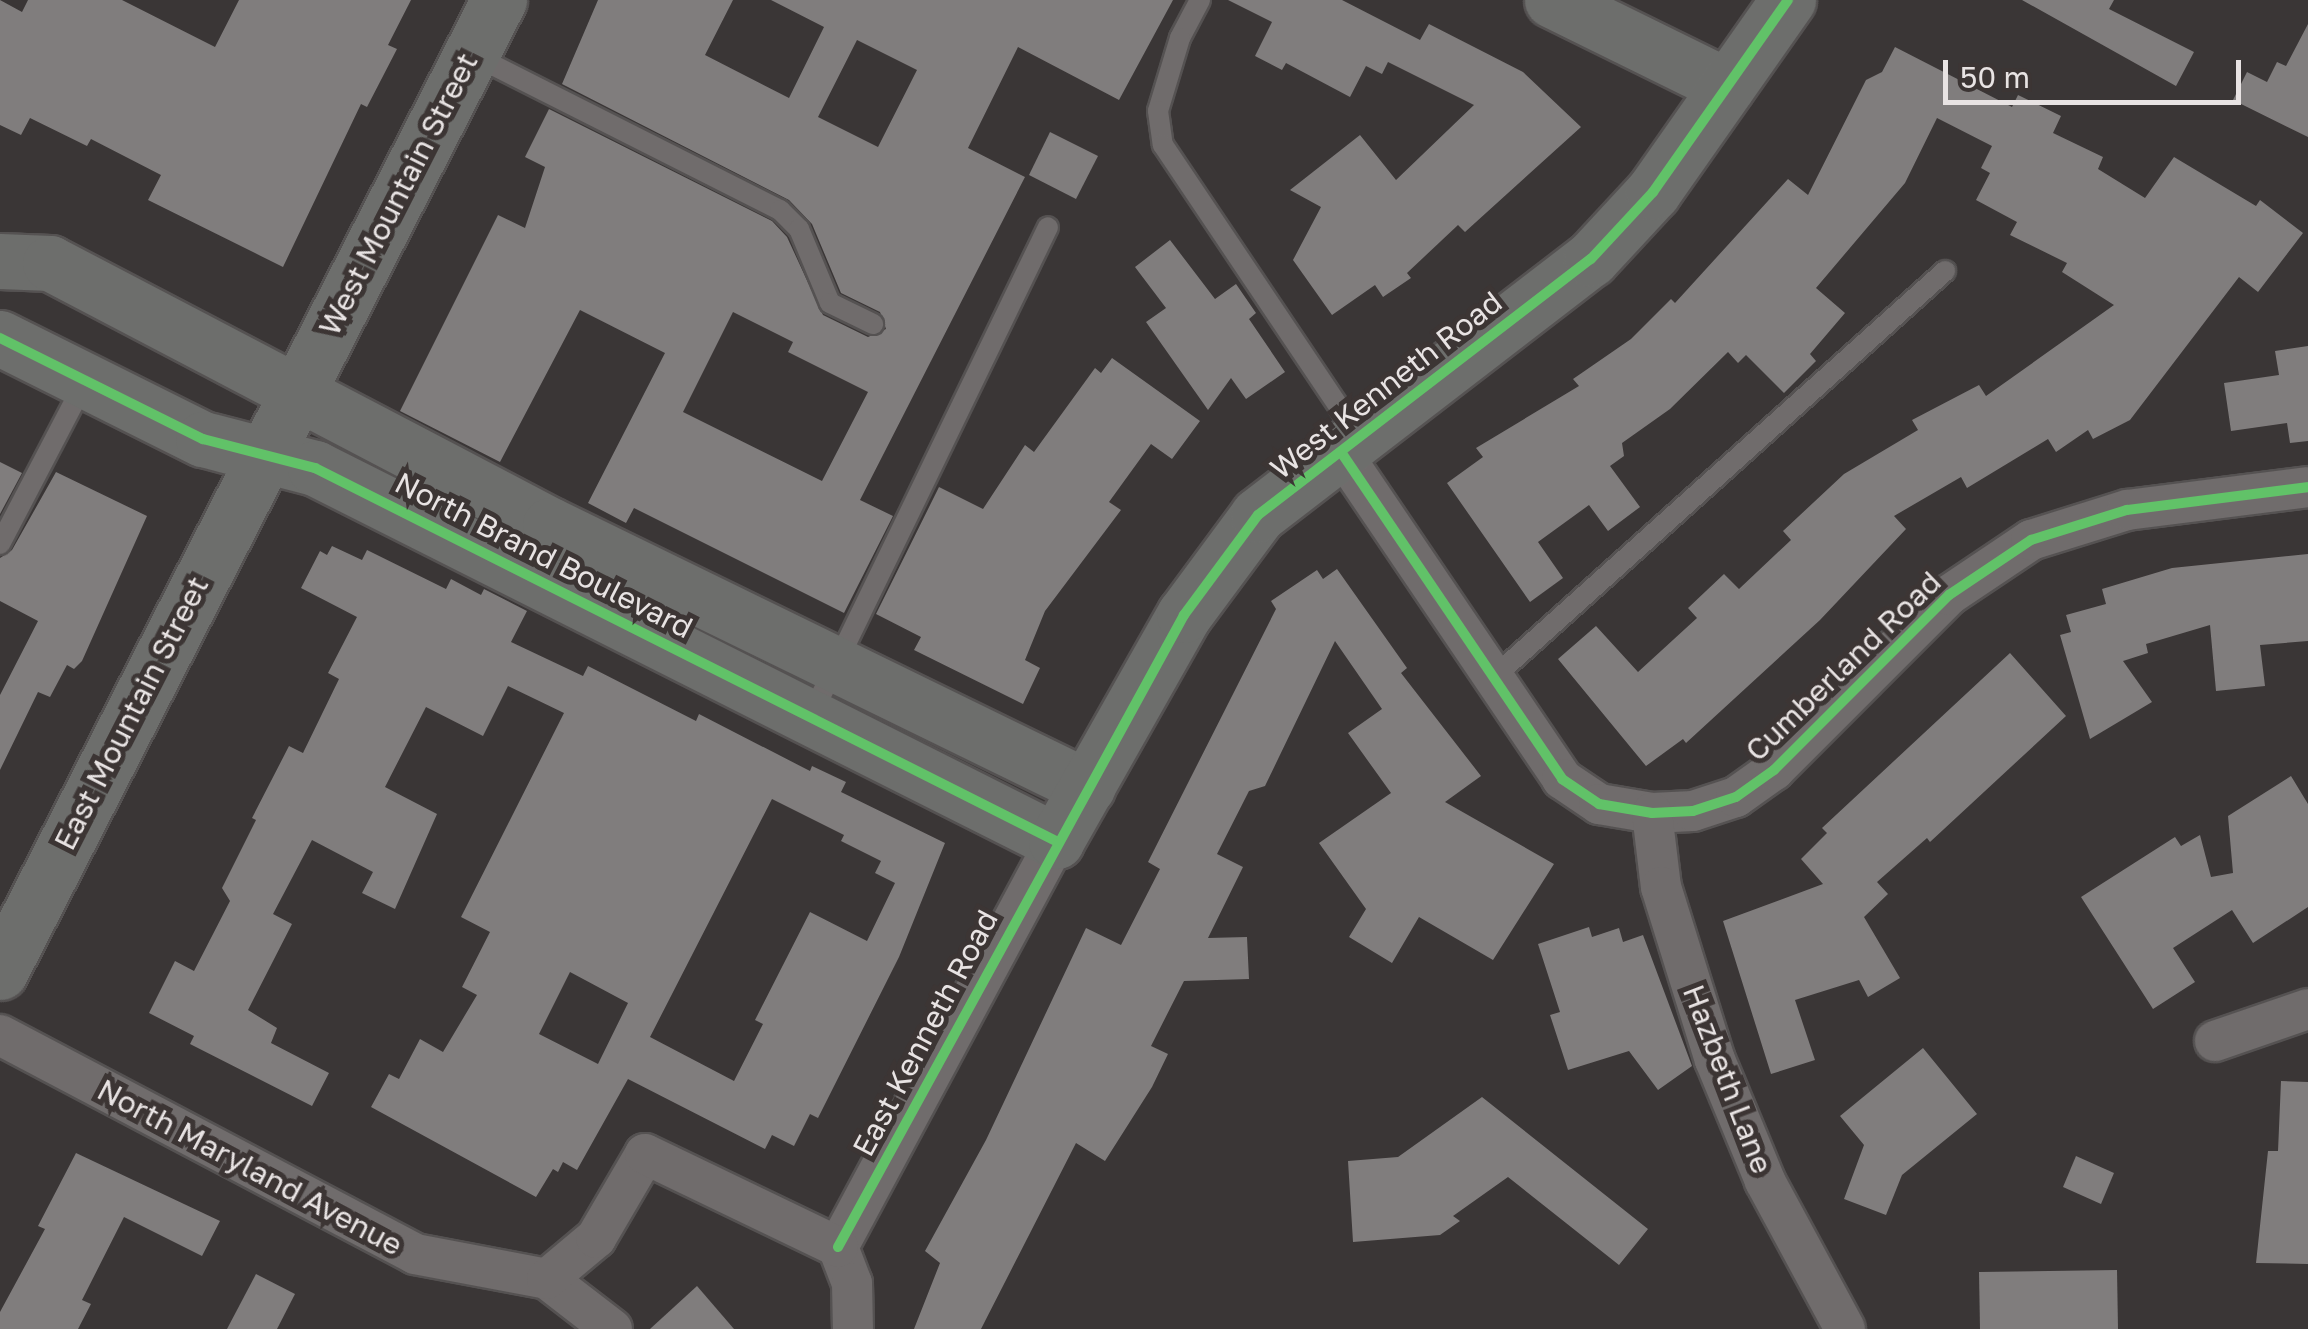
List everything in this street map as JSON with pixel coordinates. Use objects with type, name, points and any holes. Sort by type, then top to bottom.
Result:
[{"type":"street","name":"West Mountain Street","points":[[262,454],[499,0]]},
{"type":"street","points":[[1552,0],[1726,86]]},
{"type":"street","name":"West Kenneth Road","points":[[1056,841],[1184,616],[1258,516],[1590,258],[1654,192],[1788,0]]},
{"type":"street","name":"North Brand Boulevard","points":[[0,261],[50,263],[835,666],[1087,787]]},
{"type":"street","name":"North Brand Boulevard","points":[[0,338],[203,439],[314,468],[1056,841]]},
{"type":"street","name":"Cumberland Road","points":[[1350,444],[1494,677],[1562,778],[1599,804],[1652,813],[1693,811],[1736,797],[1774,770],[1949,596],[2031,540],[2127,510],[2308,487]]},
{"type":"street","name":"East Mountain Street","points":[[0,972],[262,454]]},
{"type":"street","name":"Hazbeth Lane","points":[[1652,813],[1661,888],[1715,1060],[1765,1181],[1846,1329]]},
{"type":"street","name":"East Kenneth Road","points":[[838,1248],[1056,841]]},
{"type":"street","points":[[2215,1041],[2308,1009]]},
{"type":"street","name":"North Maryland Avenue","points":[[0,1035],[415,1254],[547,1279],[612,1329]]},
{"type":"street","points":[[547,1279],[596,1238],[645,1154],[838,1248],[852,1283],[853,1329]]},
{"type":"lane","points":[[1200,0],[1180,38],[1158,111],[1163,145],[1350,444]]},
{"type":"lane","points":[[471,54],[780,210],[799,229],[830,303],[873,324]]},
{"type":"lane","points":[[810,718],[1048,227]]},
{"type":"lane","points":[[1494,677],[1945,271]]},
{"type":"lane","points":[[0,544],[85,381]]},
{"type":"building","points":[[0,0],[22,12],[28,0],[122,0],[215,47],[239,0],[411,0],[388,45],[397,49],[367,107],[361,104],[283,267],[148,200],[161,175],[91,139],[87,146],[30,118],[21,135],[0,125]]},
{"type":"building","points":[[598,0],[733,0],[705,55],[789,98],[824,27],[771,0],[1173,0],[1119,100],[1018,47],[968,148],[1025,177],[860,500],[893,516],[844,613],[634,508],[626,523],[588,503],[665,353],[580,310],[500,462],[400,411],[498,215],[525,228],[545,167],[525,157],[549,109],[772,221],[787,237],[823,315],[868,337],[886,329],[880,312],[841,293],[812,224],[789,200],[562,84]],"holes":[[[857,40],[917,70],[878,147],[818,117]],[[733,312],[793,342],[788,352],[868,392],[822,481],[683,412]]]},
{"type":"building","points":[[1228,0],[1342,0],[1420,40],[1429,24],[1523,72],[1581,127],[1465,232],[1458,225],[1407,273],[1411,278],[1383,297],[1375,285],[1332,315],[1293,260],[1321,207],[1290,190],[1360,135],[1396,180],[1474,105],[1388,62],[1382,74],[1366,66],[1350,97],[1286,63],[1282,70],[1255,56],[1272,22]]},
{"type":"building","points":[[2022,0],[2114,0],[2109,9],[2194,52],[2176,86]]},
{"type":"building","points":[[2308,24],[2308,137],[2233,100],[2247,72],[2267,82],[2277,62],[2286,66]]},
{"type":"building","points":[[1895,47],[2012,107],[2018,95],[2061,116],[2053,133],[2103,157],[2098,169],[2145,198],[2174,157],[2256,206],[2260,200],[2303,233],[2258,292],[2239,277],[2130,420],[2093,439],[2088,430],[2056,452],[2048,439],[1967,488],[1961,477],[1894,516],[1906,529],[1820,620],[1686,743],[1683,739],[1646,766],[1558,659],[1596,626],[1638,672],[1697,618],[1688,608],[1724,574],[1739,589],[1791,540],[1783,531],[1844,474],[1918,430],[1912,420],[1979,385],[1986,396],[2114,305],[2062,272],[2067,263],[2010,235],[2017,222],[1976,200],[1990,173],[1981,168],[1992,146],[1937,118],[1905,183],[1816,288],[1845,313],[1810,354],[1816,361],[1784,393],[1746,355],[1738,363],[1728,352],[1670,409],[1622,443],[1624,456],[1610,466],[1640,507],[1608,531],[1589,505],[1538,542],[1563,578],[1530,602],[1447,483],[1483,457],[1476,448],[1579,386],[1573,379],[1631,339],[1671,299],[1675,303],[1788,179],[1808,195],[1866,80],[1882,72]]},
{"type":"building","points":[[1050,132],[1098,156],[1076,199],[1029,175]]},
{"type":"building","points":[[1170,240],[1215,299],[1236,284],[1256,313],[1249,319],[1285,372],[1246,399],[1231,378],[1208,410],[1146,322],[1166,308],[1135,267]]},
{"type":"building","points":[[2308,346],[2308,441],[2290,443],[2287,423],[2231,431],[2224,383],[2279,375],[2275,351]]},
{"type":"building","points":[[1112,358],[1200,421],[1172,459],[1151,444],[1109,502],[1121,510],[1045,611],[1025,660],[1040,668],[1023,704],[914,650],[921,637],[876,614],[939,487],[983,509],[1025,445],[1034,452],[1095,368],[1101,373]]},
{"type":"building","points":[[0,462],[22,473],[0,514]]},
{"type":"building","points":[[56,472],[147,516],[82,661],[74,669],[67,665],[50,697],[38,692],[0,770],[0,695],[38,621],[0,601],[0,558],[12,550]]},
{"type":"building","points":[[332,546],[362,560],[367,550],[446,589],[451,579],[481,595],[484,589],[527,611],[511,642],[583,676],[588,666],[696,721],[699,714],[810,771],[812,766],[846,782],[841,792],[945,843],[899,957],[818,1118],[810,1114],[794,1146],[772,1135],[765,1149],[628,1079],[577,1170],[563,1162],[558,1172],[553,1169],[536,1197],[371,1107],[389,1074],[399,1079],[420,1039],[443,1052],[477,995],[462,987],[490,932],[461,917],[564,713],[508,686],[483,736],[426,707],[385,787],[437,814],[395,909],[362,893],[373,872],[312,840],[273,914],[292,924],[248,1010],[277,1028],[271,1043],[329,1073],[312,1106],[190,1044],[194,1036],[149,1013],[175,961],[194,971],[230,901],[222,888],[256,820],[252,818],[289,746],[303,753],[339,679],[328,673],[357,617],[301,588],[320,551],[327,555]],"holes":[[[772,799],[844,835],[841,841],[881,861],[875,873],[895,883],[867,941],[810,912],[755,1020],[763,1024],[734,1081],[650,1037]],[[570,972],[628,1003],[598,1064],[539,1034]]]},
{"type":"building","points":[[2308,554],[2308,641],[2260,645],[2265,686],[2216,691],[2210,625],[2146,644],[2148,653],[2123,661],[2152,702],[2090,739],[2060,635],[2071,632],[2066,615],[2106,604],[2102,589],[2172,568]]},
{"type":"building","points":[[1337,569],[1407,668],[1401,673],[1481,776],[1445,802],[1554,864],[1493,960],[1419,917],[1392,963],[1349,937],[1366,909],[1319,843],[1391,793],[1348,733],[1382,709],[1335,641],[1265,786],[1249,791],[1217,854],[1243,867],[1208,938],[1247,937],[1249,979],[1184,981],[1151,1046],[1168,1054],[1152,1087],[1105,1161],[1076,1143],[981,1329],[914,1329],[940,1263],[925,1251],[986,1140],[1086,928],[1121,945],[1160,869],[1148,862],[1276,609],[1271,601],[1317,570],[1323,579]]},
{"type":"building","points":[[2010,653],[2066,716],[1930,842],[1927,838],[1877,882],[1888,894],[1864,917],[1900,978],[1868,997],[1859,980],[1795,1000],[1815,1060],[1771,1074],[1723,921],[1823,884],[1801,859],[1827,833],[1822,828]]},
{"type":"building","points":[[2291,776],[2308,804],[2308,907],[2253,943],[2232,910],[2173,948],[2195,982],[2153,1009],[2081,897],[2175,837],[2181,846],[2200,835],[2211,877],[2233,873],[2228,816]]},
{"type":"building","points":[[1589,927],[1592,937],[1619,928],[1623,942],[1643,935],[1692,1066],[1658,1090],[1629,1051],[1568,1070],[1550,1015],[1560,1012],[1538,944]]},
{"type":"building","points":[[1923,1048],[1977,1114],[1902,1175],[1886,1215],[1844,1199],[1864,1145],[1840,1116]]},
{"type":"building","points":[[2281,1081],[2308,1082],[2308,1264],[2256,1263],[2268,1151],[2278,1151]]},
{"type":"building","points":[[1482,1097],[1648,1229],[1619,1265],[1508,1177],[1453,1216],[1460,1221],[1440,1235],[1353,1242],[1348,1161],[1398,1157]]},
{"type":"building","points":[[76,1153],[220,1221],[202,1256],[124,1217],[82,1300],[91,1304],[78,1329],[0,1329],[0,1312],[45,1229],[38,1226]]},
{"type":"building","points":[[2076,1156],[2114,1173],[2101,1204],[2063,1187]]},
{"type":"building","points":[[2117,1270],[2118,1329],[1980,1329],[1979,1272]]},
{"type":"building","points":[[256,1274],[295,1294],[277,1329],[227,1329]]},
{"type":"building","points":[[697,1286],[734,1329],[650,1329]]},
{"type":"cycle path","points":[[838,1247],[1184,615],[1258,515],[1591,259],[1653,192],[1788,0]]},
{"type":"cycle path","points":[[0,338],[203,439],[315,468],[1056,841]]},
{"type":"cycle path","points":[[1341,452],[1562,779],[1599,804],[1652,813],[1693,811],[1736,797],[1774,770],[1949,595],[2031,540],[2127,510],[2308,487]]}]
